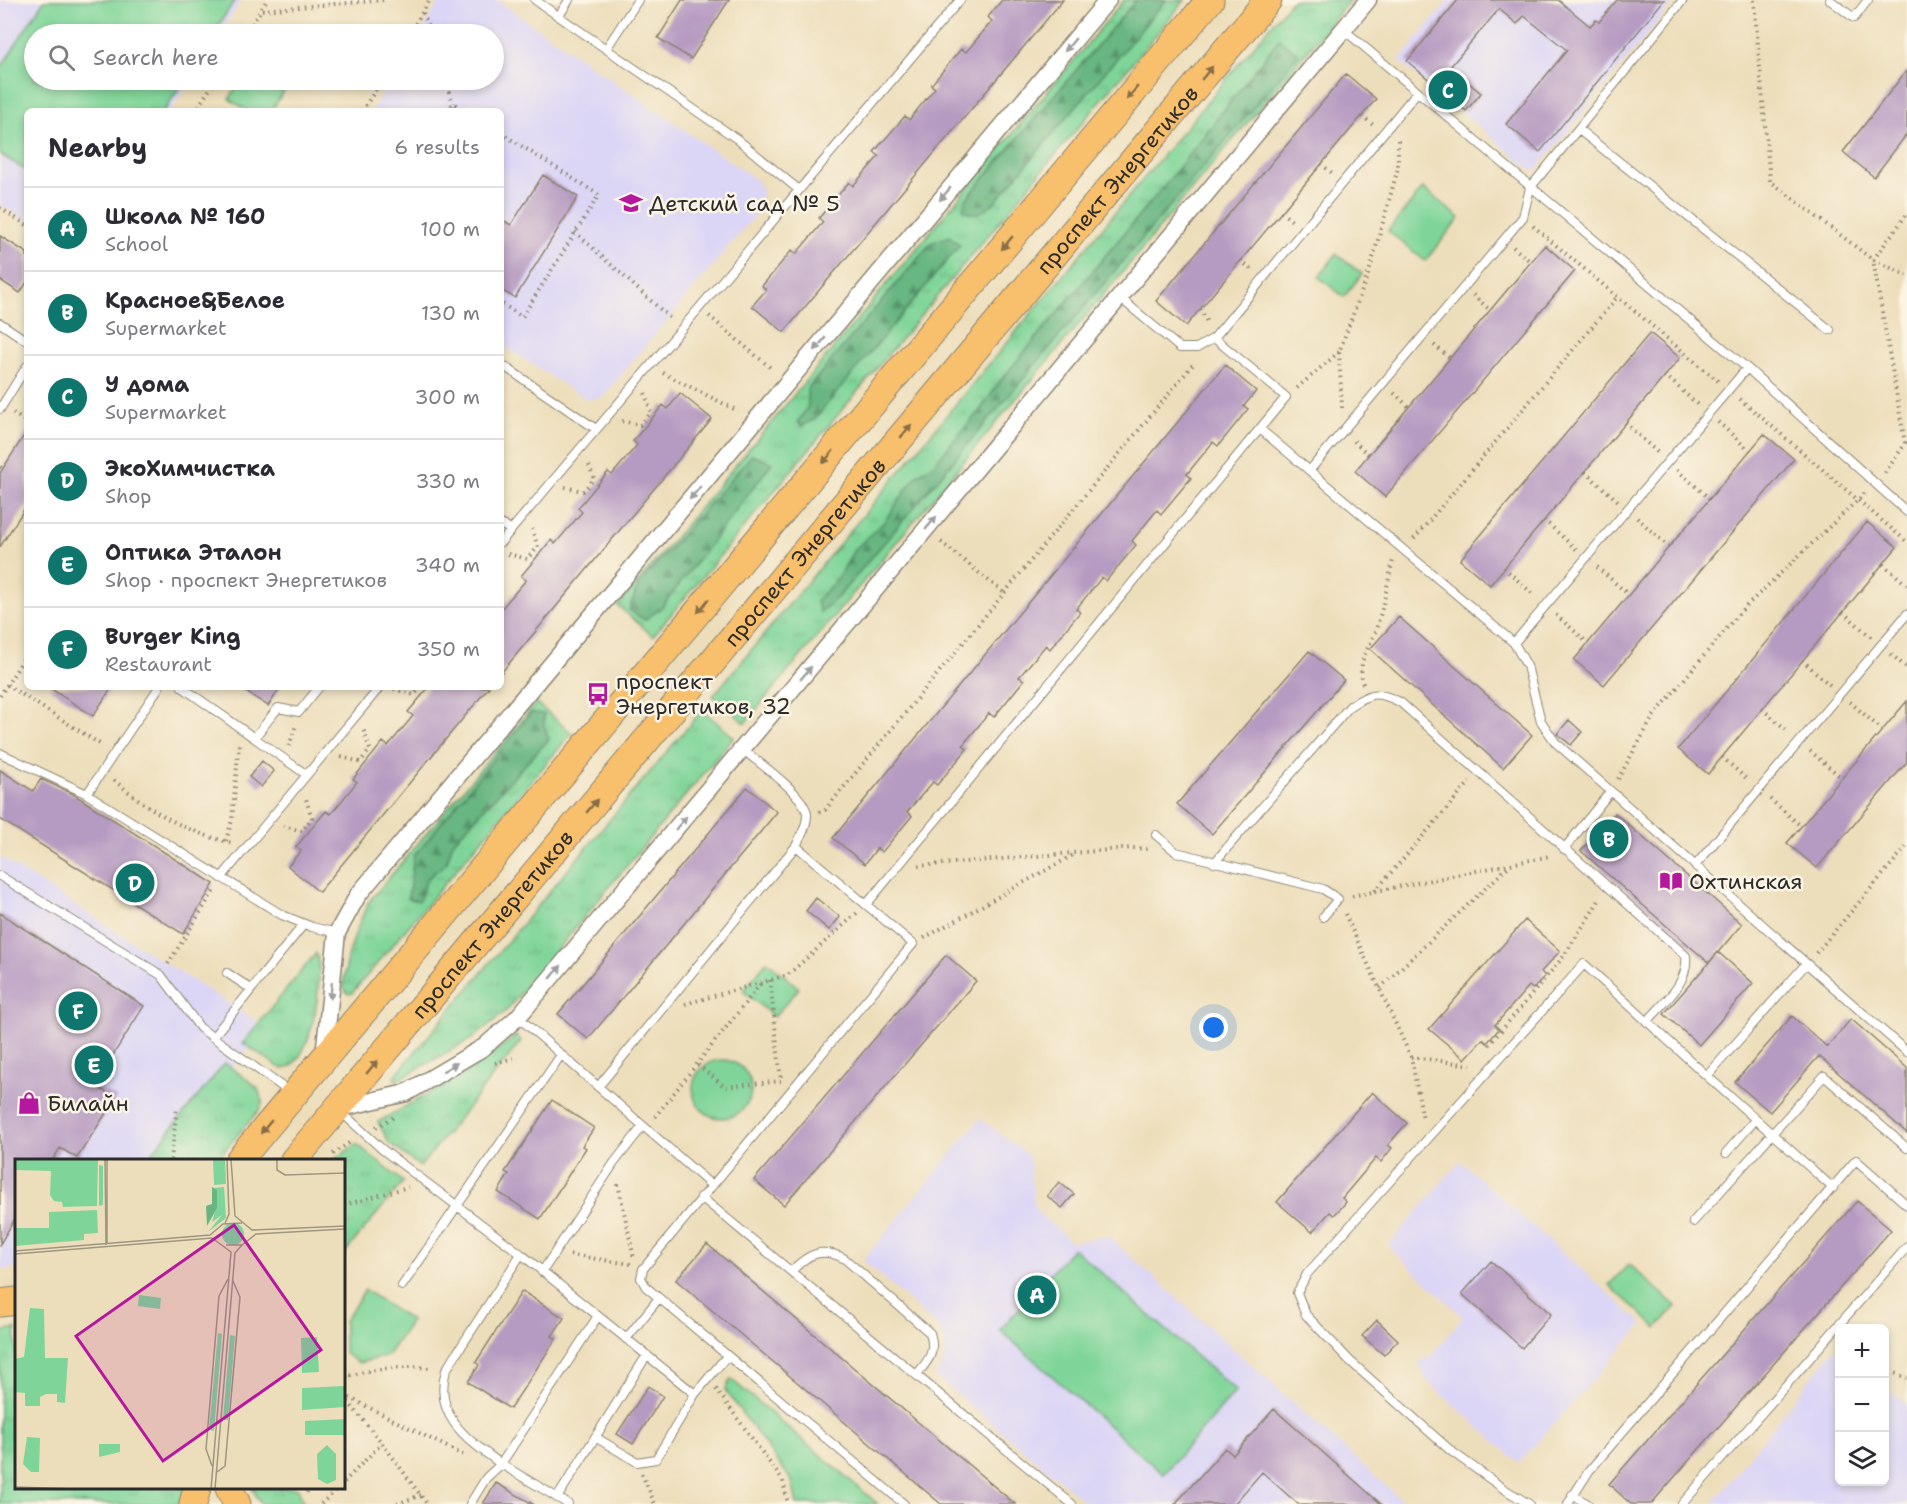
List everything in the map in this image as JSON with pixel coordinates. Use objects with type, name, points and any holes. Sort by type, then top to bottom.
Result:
[{"type":"main road","name":"проспект Энергетиков","points":[[241,1159],[1210,0]]},
{"type":"main road","name":"проспект Энергетиков","points":[[296,1159],[1268,0]]},
{"type":"main road","points":[[0,1303],[15,1301]]},
{"type":"main road","points":[[193,1504],[197,1489]]},
{"type":"main road","points":[[230,1489],[237,1504]]},
{"type":"street","points":[[324,1058],[337,933],[358,895],[1108,0]]},
{"type":"street","points":[[337,1109],[406,1093],[484,1047],[518,1017],[1368,0]]},
{"type":"lane","points":[[535,0],[737,139],[799,190]]},
{"type":"lane","points":[[559,16],[569,0]]},
{"type":"lane","points":[[606,48],[638,0]]},
{"type":"lane","points":[[504,538],[960,0]]},
{"type":"lane","points":[[1310,470],[1523,217],[1530,188],[1683,0]]},
{"type":"lane","points":[[1830,0],[1854,18],[1868,0]]},
{"type":"lane","points":[[1343,29],[1747,368],[1907,512]]},
{"type":"lane","points":[[1119,297],[1180,348],[1197,348],[1215,338],[1418,91]]},
{"type":"lane","points":[[1578,129],[1830,330]]},
{"type":"lane","points":[[0,323],[24,339]]},
{"type":"lane","points":[[866,905],[1286,397],[1215,338]]},
{"type":"lane","points":[[504,366],[596,429]]},
{"type":"lane","points":[[1514,643],[1747,368]]},
{"type":"lane","points":[[0,409],[24,371]]},
{"type":"lane","points":[[1260,429],[1514,643],[1527,666],[1540,721],[1555,742],[1907,1052]]},
{"type":"lane","points":[[504,526],[510,530]]},
{"type":"lane","points":[[1695,866],[1907,614]]},
{"type":"lane","points":[[87,794],[157,690]]},
{"type":"lane","points":[[186,690],[307,775]]},
{"type":"lane","points":[[255,737],[278,708],[299,712],[317,690]]},
{"type":"lane","points":[[221,878],[379,690]]},
{"type":"lane","points":[[1214,862],[1350,706],[1365,696],[1381,693],[1400,702],[1686,956],[1688,969],[1683,979],[1647,1022]]},
{"type":"lane","points":[[598,1087],[796,846],[807,816],[801,799],[742,750]]},
{"type":"lane","points":[[0,753],[87,794],[282,915],[337,933]]},
{"type":"lane","points":[[1564,849],[1610,792]]},
{"type":"lane","points":[[1156,836],[1176,852],[1323,889],[1338,899],[1323,917]]},
{"type":"lane","points":[[796,846],[913,944],[701,1197],[643,1269],[641,1278],[646,1287],[904,1504]]},
{"type":"lane","points":[[0,876],[161,975],[200,1028],[294,1095]]},
{"type":"lane","points":[[213,1037],[304,924]]},
{"type":"lane","points":[[1529,1504],[1504,1490],[1451,1451],[1350,1362],[1306,1315],[1297,1293],[1307,1274],[1584,964],[1833,1188]]},
{"type":"lane","points":[[1707,1076],[1806,964]]},
{"type":"lane","points":[[227,973],[251,989]]},
{"type":"lane","points":[[518,1017],[711,1185]]},
{"type":"lane","points":[[402,1286],[561,1055]]},
{"type":"lane","points":[[1693,1222],[1824,1076],[1907,1148]]},
{"type":"lane","points":[[337,1109],[365,1134],[695,1394]]},
{"type":"lane","points":[[1726,1153],[1755,1120]]},
{"type":"lane","points":[[542,1272],[614,1163],[643,1126]]},
{"type":"lane","points":[[1568,1504],[1572,1495],[1856,1160],[1907,1205]]},
{"type":"lane","points":[[701,1197],[1072,1504]]},
{"type":"lane","points":[[1682,1504],[1907,1247]]},
{"type":"lane","points":[[792,1271],[802,1259],[813,1253],[835,1253],[846,1259],[930,1333],[934,1345],[931,1357],[917,1374]]},
{"type":"lane","points":[[520,1254],[446,1370],[441,1387],[444,1405],[454,1425],[473,1444],[501,1464],[568,1504]]},
{"type":"lane","points":[[626,1339],[659,1298]]},
{"type":"lane","points":[[470,1504],[486,1478],[501,1464],[598,1316]]},
{"type":"lane","points":[[557,1498],[646,1355]]},
{"type":"lane","points":[[595,1437],[637,1462],[656,1459],[695,1394],[727,1356]]},
{"type":"lane","points":[[1572,1495],[1588,1504]]},
{"type":"path","points":[[253,24],[267,0]]},
{"type":"path","points":[[262,10],[384,0]]},
{"type":"path","points":[[416,24],[430,0]]},
{"type":"path","points":[[1754,0],[1770,181],[1873,260],[1907,274]]},
{"type":"path","points":[[423,13],[427,24]]},
{"type":"path","points":[[197,108],[209,90]]},
{"type":"path","points":[[364,108],[376,90]]},
{"type":"path","points":[[448,90],[453,104],[460,108]]},
{"type":"path","points":[[450,108],[453,104]]},
{"type":"path","points":[[1369,455],[1343,431],[1339,352],[1370,269],[1398,168],[1398,116]]},
{"type":"path","points":[[504,136],[599,195],[522,317],[504,305]]},
{"type":"path","points":[[0,208],[24,223]]},
{"type":"path","points":[[1610,792],[1653,717],[1741,611],[1876,483],[1906,442],[1873,260],[1907,214]]},
{"type":"path","points":[[575,232],[682,330]]},
{"type":"path","points":[[1504,240],[1531,262]]},
{"type":"path","points":[[1464,288],[1490,310]]},
{"type":"path","points":[[1365,696],[1360,671],[1362,656],[1377,627],[1394,555],[1618,297]]},
{"type":"path","points":[[700,309],[772,370]]},
{"type":"path","points":[[1423,336],[1450,358]]},
{"type":"path","points":[[807,816],[825,810],[1215,338]]},
{"type":"path","points":[[1286,397],[1339,352]]},
{"type":"path","points":[[650,366],[738,411]]},
{"type":"path","points":[[606,417],[640,425],[651,413],[640,377]]},
{"type":"path","points":[[1383,384],[1409,406]]},
{"type":"path","points":[[550,482],[583,491],[594,479],[583,445]]},
{"type":"path","points":[[504,553],[527,559],[538,547],[526,512]]},
{"type":"path","points":[[941,542],[1004,593]]},
{"type":"path","points":[[1883,564],[1907,585]]},
{"type":"path","points":[[0,696],[24,658]]},
{"type":"path","points":[[7,685],[114,753]]},
{"type":"path","points":[[394,690],[414,695],[418,690]]},
{"type":"path","points":[[285,759],[299,712]]},
{"type":"path","points":[[326,753],[360,762],[370,750],[358,713]]},
{"type":"path","points":[[226,841],[234,803],[241,727]]},
{"type":"path","points":[[103,770],[165,818],[184,828],[248,847]]},
{"type":"path","points":[[1375,891],[1478,772]]},
{"type":"path","points":[[268,822],[302,831],[312,818],[301,783]]},
{"type":"path","points":[[1806,964],[1907,846]]},
{"type":"path","points":[[897,868],[1132,848],[1176,852]]},
{"type":"path","points":[[1430,1112],[1423,1119],[1411,1058],[1338,899],[1545,858],[1564,849]]},
{"type":"path","points":[[913,944],[1078,852]]},
{"type":"path","points":[[1380,988],[1510,865]]},
{"type":"path","points":[[161,975],[174,960],[221,878]]},
{"type":"path","points":[[1483,1051],[1564,956],[1608,887]]},
{"type":"path","points":[[660,1011],[788,975],[866,905]]},
{"type":"path","points":[[770,980],[784,1098]]},
{"type":"path","points":[[643,1126],[660,1113],[763,981]]},
{"type":"path","points":[[1411,1058],[1471,1065]]},
{"type":"path","points":[[1464,1073],[1477,1058]]},
{"type":"path","points":[[698,1065],[725,1087],[782,1081]]},
{"type":"path","points":[[171,1159],[177,1107]]},
{"type":"path","points":[[328,1158],[365,1134]]},
{"type":"path","points":[[555,1252],[636,1265],[614,1163]]},
{"type":"path","points":[[345,1205],[408,1187]]},
{"type":"path","points":[[345,1377],[377,1368],[410,1366],[446,1370]]},
{"type":"path","points":[[1889,1371],[1907,1378]]},
{"type":"path","points":[[708,1378],[783,1482],[788,1504]]},
{"type":"path","points":[[345,1396],[464,1456]]},
{"type":"path","points":[[345,1397],[427,1504]]},
{"type":"path","points":[[345,1481],[382,1443]]},
{"type":"path","points":[[637,1462],[655,1504]]},
{"type":"path","points":[[306,1493],[308,1489]]},
{"type":"path","points":[[321,1504],[337,1489]]},
{"type":"path","points":[[397,1504],[421,1495]]},
{"type":"shaded area","points":[[0,0],[242,0],[226,24],[24,24],[24,90],[184,90],[172,108],[24,108],[24,219],[0,204]]},
{"type":"shaded area","name":"Детский сад № 5","points":[[441,0],[497,0],[755,179],[762,189],[761,208],[602,398],[586,399],[504,346],[504,108],[373,108],[385,90],[504,90],[504,24],[425,24]]},
{"type":"shaded area","points":[[1449,0],[1675,0],[1534,172],[1399,61]]},
{"type":"shaded area","points":[[0,857],[267,1028],[151,1159],[15,1159],[15,1268],[0,1270]]},
{"type":"shaded area","points":[[980,1119],[1029,1156],[1035,1210],[1072,1242],[1108,1236],[1406,1504],[1088,1504],[935,1376],[944,1361],[945,1344],[940,1329],[863,1260]]},
{"type":"shaded area","points":[[1460,1161],[1643,1324],[1519,1463],[1424,1378],[1419,1361],[1430,1357],[1463,1317],[1388,1246]]},
{"type":"shaded area","points":[[1834,1349],[1835,1486],[1889,1486],[1889,1390],[1907,1404],[1907,1504],[1712,1504]]},
{"type":"green space","points":[[44,0],[235,0],[219,24],[29,24]]},
{"type":"green space","points":[[1124,0],[1185,0],[653,636],[618,606]]},
{"type":"green space","points":[[1136,0],[1166,0],[996,201],[977,213],[963,209],[966,199]]},
{"type":"green space","points":[[1292,0],[1350,0],[745,723],[713,696]]},
{"type":"green space","points":[[24,31],[24,90],[178,90],[166,108],[24,108],[24,169],[0,154],[0,69]]},
{"type":"green space","points":[[1279,39],[1299,54],[838,597],[820,612],[816,601],[839,577],[854,550],[884,522],[916,476],[933,465],[981,409],[1001,380],[1174,174]]},
{"type":"green space","points":[[235,90],[285,90],[273,108],[243,108],[229,99]]},
{"type":"green space","points":[[1423,188],[1460,218],[1425,261],[1388,231]]},
{"type":"green space","points":[[949,236],[960,245],[814,420],[801,426],[798,422],[808,406],[807,389],[931,243]]},
{"type":"green space","points":[[1336,254],[1362,274],[1344,297],[1319,277]]},
{"type":"green space","points":[[752,455],[772,463],[662,607],[645,620],[629,610],[639,584]]},
{"type":"green space","points":[[536,703],[572,733],[352,993],[348,994],[343,987],[346,965],[355,934],[368,903]]},
{"type":"green space","points":[[702,710],[734,737],[506,1011],[473,1038],[396,1081],[394,1077]]},
{"type":"green space","points":[[531,713],[544,714],[544,726],[549,739],[453,842],[447,862],[427,879],[419,901],[408,899],[414,856]]},
{"type":"green space","points":[[316,953],[319,980],[314,1019],[301,1054],[292,1065],[282,1069],[243,1043]]},
{"type":"green space","points":[[767,961],[799,988],[774,1017],[743,991]]},
{"type":"green space","points":[[516,1036],[521,1041],[420,1167],[389,1143],[378,1122],[465,1073]]},
{"type":"green space","points":[[716,1060],[728,1060],[743,1068],[751,1083],[751,1095],[743,1110],[728,1118],[716,1118],[701,1110],[693,1095],[693,1083],[701,1068]]},
{"type":"green space","points":[[225,1063],[257,1087],[263,1101],[260,1109],[217,1159],[147,1159]]},
{"type":"green space","points":[[357,1144],[403,1182],[345,1253],[345,1159],[335,1159]]},
{"type":"green space","points":[[1073,1248],[1236,1391],[1163,1474],[1000,1330]]},
{"type":"green space","points":[[1629,1264],[1676,1306],[1657,1328],[1609,1285]]},
{"type":"green space","points":[[365,1290],[411,1321],[387,1356],[359,1363],[345,1354],[345,1320]]},
{"type":"green space","points":[[15,1329],[15,1489],[185,1489],[179,1504],[0,1504],[0,1332]]},
{"type":"green space","points":[[731,1379],[878,1504],[797,1504],[792,1481],[725,1390]]},
{"type":"green space","points":[[253,1489],[298,1489],[304,1504],[261,1504]]},
{"type":"building","points":[[682,0],[729,0],[691,59],[658,38]]},
{"type":"building","points":[[1002,0],[1063,0],[784,332],[752,306],[766,290],[762,286],[792,250],[796,254],[823,222],[819,218],[849,182],[853,186],[879,156],[874,152],[905,116],[909,120],[935,88],[931,85],[961,49],[966,52],[992,21],[988,17]]},
{"type":"building","points":[[1458,0],[1558,0],[1590,26],[1596,20],[1599,22],[1617,0],[1664,0],[1540,152],[1506,124],[1567,50],[1524,16],[1517,24],[1499,9],[1450,67],[1481,93],[1466,111],[1407,61]]},
{"type":"building","points":[[1907,70],[1907,134],[1874,177],[1843,152]]},
{"type":"building","points":[[1346,74],[1376,99],[1186,326],[1156,301]]},
{"type":"building","points":[[543,175],[578,197],[515,298],[504,292],[504,221],[511,225]]},
{"type":"building","points":[[0,236],[24,251],[24,287],[20,293],[0,280]]},
{"type":"building","points":[[1545,245],[1575,271],[1385,497],[1355,471]]},
{"type":"building","points":[[1650,333],[1680,358],[1490,585],[1460,560]]},
{"type":"building","points":[[1225,365],[1256,391],[1244,406],[1248,409],[1218,446],[1213,442],[1187,474],[1191,478],[1161,514],[1157,510],[1132,541],[1136,545],[1106,581],[1102,577],[1076,609],[1080,612],[1050,649],[1046,645],[1019,677],[1024,680],[994,717],[989,713],[963,745],[967,749],[937,785],[933,782],[907,812],[912,816],[882,852],[877,848],[865,864],[833,838]]},
{"type":"building","points":[[680,393],[712,419],[504,669],[504,606],[526,580],[521,576],[551,540],[555,544],[582,512],[578,508],[608,472],[612,475],[637,445],[633,441],[663,405],[668,409]]},
{"type":"building","points":[[1764,434],[1794,459],[1604,685],[1574,660]]},
{"type":"building","points":[[24,436],[24,510],[0,547],[0,473]]},
{"type":"building","points":[[1867,522],[1897,547],[1708,774],[1678,749]]},
{"type":"building","points":[[1399,617],[1532,735],[1503,768],[1370,649]]},
{"type":"building","points":[[1309,651],[1344,680],[1212,834],[1177,804]]},
{"type":"building","points":[[53,690],[110,690],[93,716]]},
{"type":"building","points":[[243,690],[279,690],[268,706]]},
{"type":"building","points":[[426,690],[487,690],[319,892],[288,866],[301,851],[296,847],[326,811],[331,814],[357,782],[353,779],[383,742],[388,746],[413,716],[408,712]]},
{"type":"building","points":[[1907,701],[1907,762],[1817,868],[1787,843]]},
{"type":"building","points":[[1569,720],[1582,732],[1571,745],[1557,734]]},
{"type":"building","points":[[262,761],[274,771],[261,787],[249,777]]},
{"type":"building","points":[[0,770],[33,791],[41,779],[73,794],[214,884],[183,934],[0,819]]},
{"type":"building","points":[[747,787],[777,812],[588,1039],[558,1014]]},
{"type":"building","points":[[1615,813],[1742,924],[1709,963],[1581,851]]},
{"type":"building","points":[[816,898],[840,917],[829,930],[806,911]]},
{"type":"building","points":[[0,913],[144,1006],[94,1085],[116,1098],[77,1158],[60,1148],[53,1159],[15,1159],[15,1219],[0,1244]]},
{"type":"building","points":[[1525,920],[1560,951],[1541,972],[1545,976],[1533,989],[1529,986],[1495,1025],[1499,1029],[1487,1043],[1483,1039],[1465,1059],[1429,1029]]},
{"type":"building","points":[[1718,952],[1753,983],[1699,1045],[1664,1014]]},
{"type":"building","points":[[946,955],[976,981],[784,1205],[754,1180]]},
{"type":"building","points":[[1792,1016],[1827,1047],[1851,1019],[1907,1068],[1907,1133],[1819,1056],[1770,1112],[1735,1082]]},
{"type":"building","points":[[1372,1092],[1407,1123],[1388,1145],[1392,1148],[1381,1162],[1376,1158],[1342,1198],[1346,1202],[1341,1208],[1334,1215],[1330,1212],[1312,1232],[1277,1202]]},
{"type":"building","points":[[552,1100],[594,1128],[582,1146],[586,1148],[540,1219],[498,1192],[509,1174],[505,1172]]},
{"type":"building","points":[[1059,1182],[1074,1194],[1062,1208],[1047,1196]]},
{"type":"building","points":[[1857,1201],[1891,1230],[1651,1504],[1631,1504],[1609,1484]]},
{"type":"building","points":[[707,1244],[1015,1504],[941,1504],[676,1280]]},
{"type":"building","points":[[1491,1261],[1551,1314],[1522,1348],[1462,1294]]},
{"type":"building","points":[[522,1291],[564,1318],[552,1336],[556,1339],[510,1409],[468,1382],[479,1365],[476,1362]]},
{"type":"building","points":[[1377,1320],[1398,1340],[1384,1355],[1362,1336]]},
{"type":"building","points":[[648,1386],[663,1396],[633,1444],[617,1434]]},
{"type":"building","points":[[1274,1409],[1381,1504],[1298,1504],[1262,1472],[1234,1504],[1175,1504],[1225,1448],[1233,1455]]},
{"type":"building","points":[[496,1483],[533,1504],[483,1504]]},
{"type":"place","name":"У дома","points":[[1448,90]]},
{"type":"place","name":"Детский сад № 5","points":[[631,203]]},
{"type":"place","name":"проспект Энергетиков, 32","points":[[598,694]]},
{"type":"place","name":"Красное&Белое","points":[[1609,839]]},
{"type":"place","name":"Охтинская","points":[[1671,881]]},
{"type":"place","name":"ЭкоХимчистка","points":[[135,883]]},
{"type":"place","name":"Burger King","points":[[78,1011]]},
{"type":"place","name":"Оптика Эталон","points":[[94,1065]]},
{"type":"place","name":"Билайн","points":[[29,1103]]},
{"type":"place","name":"Школа № 160","points":[[1037,1295]]}]
